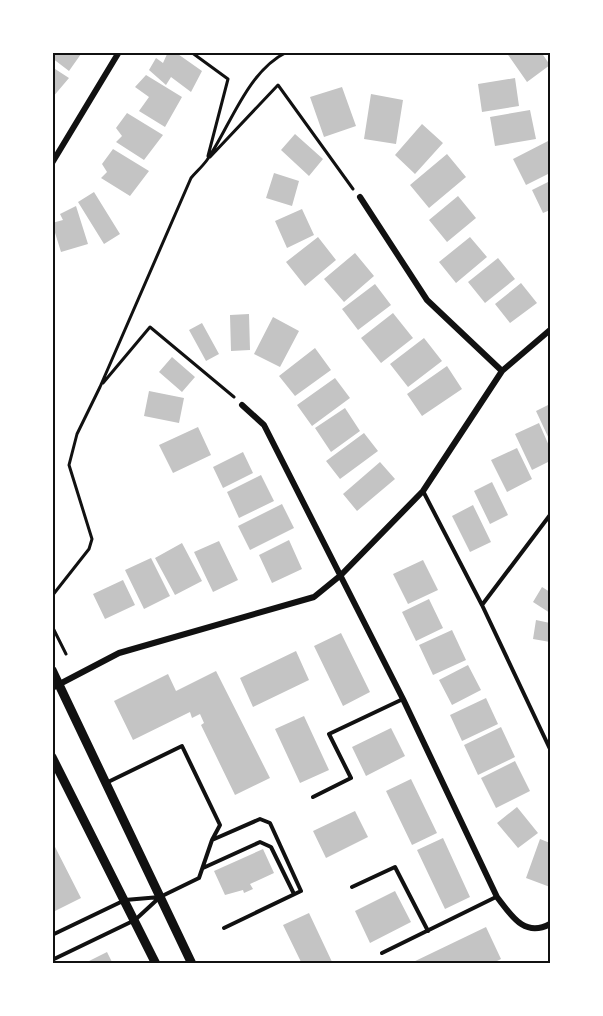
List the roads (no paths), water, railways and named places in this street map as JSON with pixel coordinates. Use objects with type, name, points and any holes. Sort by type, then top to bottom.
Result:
[{"type":"street","points":[[52,163],[119,52]]},
{"type":"street","points":[[360,197],[427,300],[502,371]]},
{"type":"street","points":[[56,687],[119,653],[314,597],[341,575],[423,491],[502,371],[550,330]]},
{"type":"street","points":[[242,405],[264,425],[403,699],[497,897],[519,924],[542,929],[550,924]]},
{"type":"street","points":[[52,670],[56,687],[106,783],[192,963]]},
{"type":"street","points":[[52,757],[156,963]]},
{"type":"lane","points":[[423,491],[482,604],[550,748]]},
{"type":"lane","points":[[482,604],[550,514]]},
{"type":"lane","points":[[313,797],[351,778],[329,734],[403,699]]},
{"type":"lane","points":[[52,960],[135,920],[160,897],[199,878],[212,840],[220,825],[182,746],[106,783]]},
{"type":"lane","points":[[212,840],[260,819],[270,823],[301,891],[224,928]]},
{"type":"lane","points":[[202,868],[260,842],[266,843],[271,847],[294,894]]},
{"type":"lane","points":[[352,887],[395,867],[428,931]]},
{"type":"lane","points":[[52,935],[125,900],[160,897]]},
{"type":"lane","points":[[382,953],[497,897]]}]
